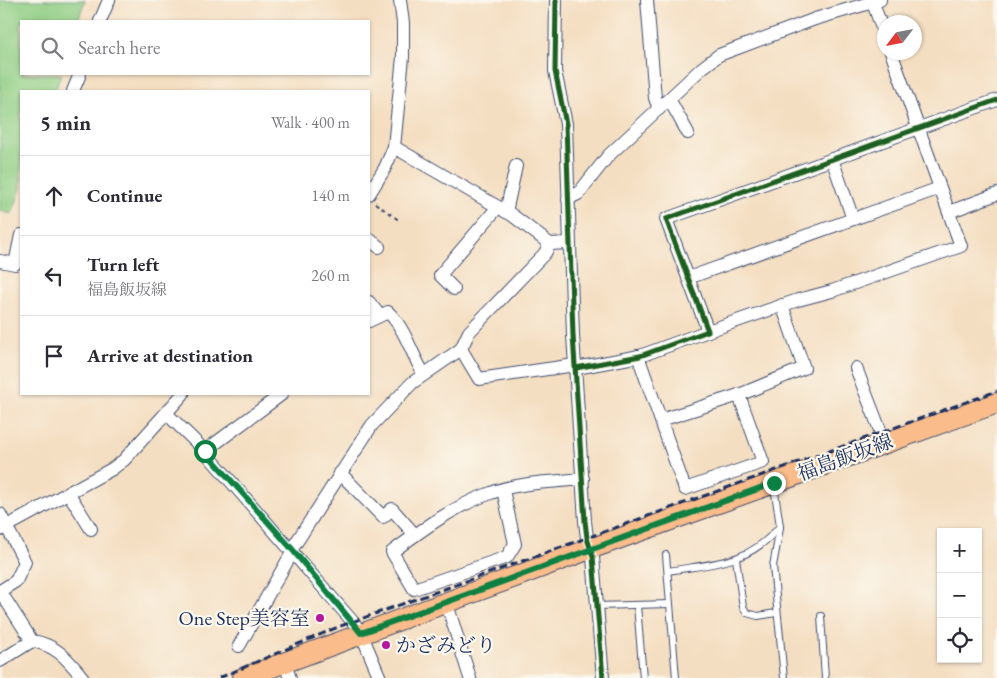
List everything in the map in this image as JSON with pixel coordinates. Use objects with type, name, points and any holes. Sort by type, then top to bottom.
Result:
[{"type":"main road","name":"福島飯坂線","points":[[243,678],[287,670],[361,633],[590,548],[997,403]]},
{"type":"street","points":[[100,20],[109,0]]},
{"type":"street","points":[[370,194],[386,168],[394,147],[403,57],[404,23],[400,0]]},
{"type":"street","points":[[556,0],[555,71],[566,124],[569,243],[587,538],[593,557],[603,678]]},
{"type":"street","points":[[648,0],[655,98],[659,109]]},
{"type":"street","points":[[568,199],[578,194],[608,156],[702,68],[719,55],[814,19],[875,1],[879,15]]},
{"type":"street","points":[[461,349],[479,379],[638,356],[782,305],[832,291],[961,246],[894,60]]},
{"type":"street","points":[[73,90],[80,75]]},
{"type":"street","points":[[669,99],[688,133]]},
{"type":"street","points":[[708,331],[666,219],[997,100]]},
{"type":"street","points":[[394,147],[502,209],[550,244],[569,243]]},
{"type":"street","points":[[832,159],[853,219]]},
{"type":"street","points":[[454,288],[440,275],[502,209],[516,166]]},
{"type":"street","points":[[688,278],[940,188]]},
{"type":"street","points":[[949,212],[997,194]]},
{"type":"street","points":[[0,261],[15,264],[20,240]]},
{"type":"street","points":[[238,646],[293,550],[372,425],[424,374],[461,349],[469,332],[546,252],[550,244]]},
{"type":"street","points":[[370,305],[374,318],[388,312],[392,315],[414,350],[413,358],[424,374]]},
{"type":"street","points":[[661,420],[739,395],[804,368],[782,305]]},
{"type":"street","points":[[638,356],[686,489],[763,462],[739,395]]},
{"type":"street","points":[[856,368],[885,443]]},
{"type":"street","points":[[4,528],[69,494],[124,460],[182,395]]},
{"type":"street","points":[[205,451],[281,395]]},
{"type":"street","points":[[167,414],[205,451],[293,550],[361,633],[380,678]]},
{"type":"street","points":[[340,473],[383,517],[392,509],[415,535]]},
{"type":"street","points":[[503,490],[515,544],[507,557],[414,589],[392,552],[440,517],[492,492],[530,484],[583,479]]},
{"type":"street","points":[[69,494],[91,529]]},
{"type":"street","points":[[0,514],[4,528],[25,562],[16,580],[0,591],[32,641],[54,647],[83,678]]},
{"type":"street","points":[[446,602],[470,678]]},
{"type":"street","points":[[0,661],[32,641]]},
{"type":"lane","points":[[774,483],[780,526],[773,566],[776,613],[784,678]]},
{"type":"lane","points":[[668,571],[736,559],[749,554],[770,538],[780,526]]},
{"type":"lane","points":[[666,555],[676,678]]},
{"type":"lane","points":[[736,559],[743,607],[746,613],[758,616],[776,613]]},
{"type":"lane","points":[[596,606],[670,604]]},
{"type":"lane","points":[[637,605],[643,678]]},
{"type":"lane","points":[[821,616],[825,678]]},
{"type":"path","points":[[370,197],[400,221]]},
{"type":"green space","points":[[0,0],[85,0],[78,20],[20,20],[20,75],[61,75],[55,90],[20,90],[20,192],[12,214],[0,211]]},
{"type":"railway","points":[[219,678],[338,627],[997,391]]},
{"type":"cycle path","points":[[556,0],[555,71],[566,124],[573,335],[585,521],[587,538],[593,557],[603,678]]},
{"type":"cycle path","points":[[576,368],[640,356],[708,331],[666,219],[997,100]]},
{"type":"place","name":"One Step美容室","points":[[320,618]]},
{"type":"place","name":"かざみどり","points":[[386,645]]},
{"type":"route","points":[[205,451],[292,549],[361,633],[590,548],[774,483]]}]
